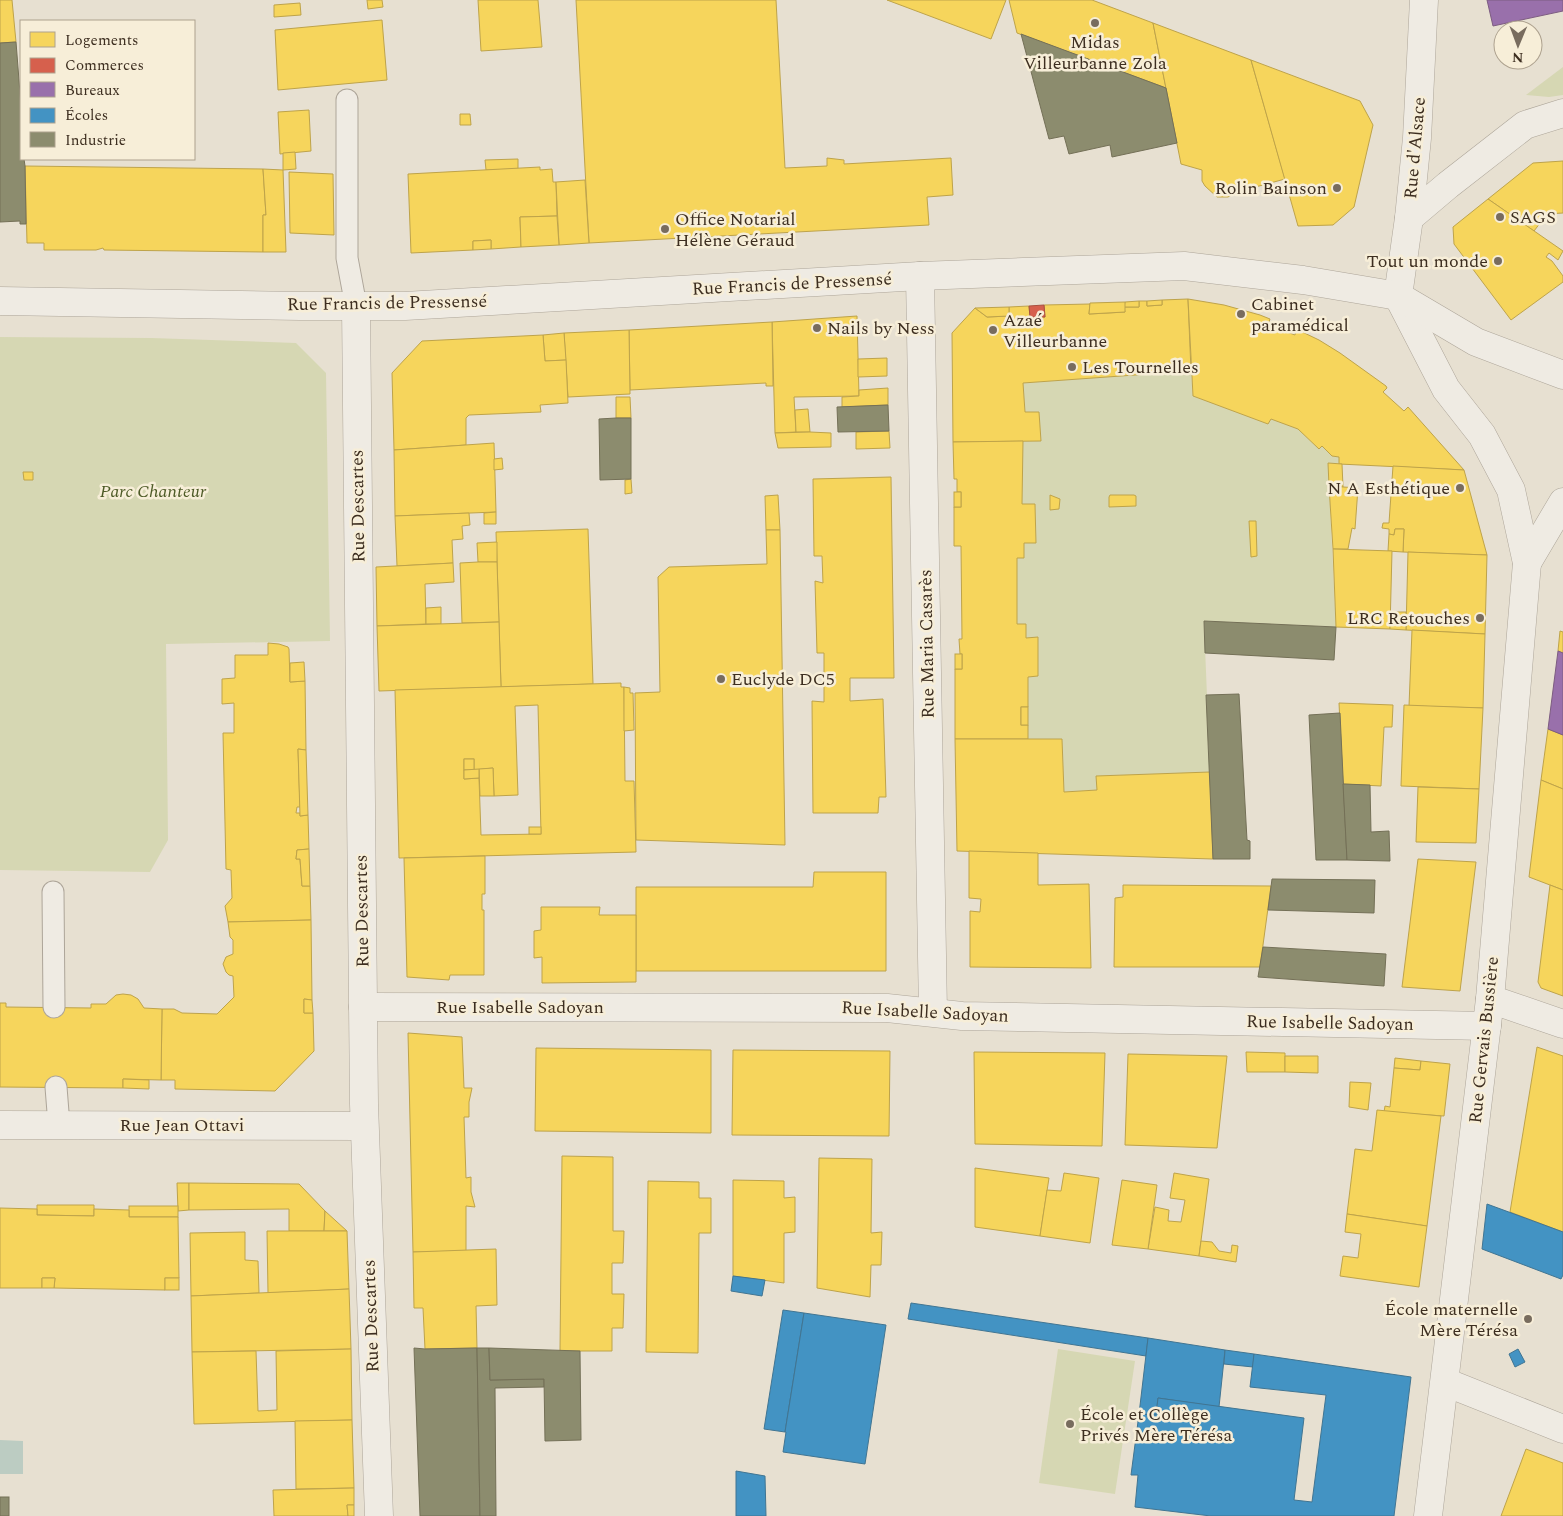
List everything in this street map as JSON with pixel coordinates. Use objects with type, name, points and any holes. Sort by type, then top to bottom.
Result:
[{"type":"street","name":"Rue d'Alsace","points":[[1398,296],[1409,218],[1418,129],[1424,0]]},
{"type":"street","points":[[1409,218],[1448,185],[1525,126],[1563,113]]},
{"type":"street","name":"Rue Francis de Pressensé","points":[[0,301],[356,306],[416,305],[920,276],[1184,266],[1303,280],[1398,296],[1476,342],[1563,375]]},
{"type":"street","name":"Rue Maria Casarès","points":[[920,276],[933,1012]]},
{"type":"street","name":"Rue Gervais Bussière","points":[[1398,296],[1446,389],[1482,436],[1511,490],[1527,563],[1490,998],[1428,1516]]},
{"type":"street","name":"Rue Descartes","points":[[356,306],[364,1126],[379,1516]]},
{"type":"street","name":"Rue Gervais Bussière","points":[[1527,563],[1563,502]]},
{"type":"street","points":[[1490,998],[1563,1024]]},
{"type":"street","name":"Rue Isabelle Sadoyan","points":[[363,1006],[877,1008],[972,1016],[1487,1026]]},
{"type":"street","name":"Rue Jean Ottavi","points":[[0,1125],[364,1126]]},
{"type":"street","points":[[1445,1382],[1563,1429]]},
{"type":"lane","points":[[347,100],[347,258],[356,306]]},
{"type":"lane","points":[[53,892],[54,1007]]},
{"type":"lane","points":[[56,1087],[59,1125]]},
{"type":"green space","points":[[1563,67],[1563,95],[1549,97],[1526,95]]},
{"type":"green space","name":"Parc Chanteur","points":[[0,337],[151,338],[296,343],[326,373],[330,641],[166,644],[168,840],[150,872],[0,870]]},
{"type":"green space","points":[[1191,371],[1193,396],[1268,424],[1271,419],[1298,429],[1319,449],[1322,446],[1332,456],[1339,457],[1339,464],[1328,463],[1336,627],[1204,621],[1210,772],[1097,776],[1097,790],[1064,792],[1062,739],[1028,739],[1028,677],[1038,676],[1038,638],[1026,638],[1017,624],[1017,558],[1024,558],[1024,543],[1036,542],[1035,504],[1022,504],[1023,441],[1041,440],[1039,412],[1025,412],[1023,383]]},
{"type":"green space","points":[[1058,1349],[1135,1361],[1115,1494],[1039,1483]]},
{"type":"shaded area","points":[[0,1440],[23,1441],[23,1474],[0,1474]]},
{"type":"building: Logements","points":[[0,0],[12,0],[16,42],[0,43]]},
{"type":"building: Logements","points":[[367,0],[382,0],[383,7],[368,9]]},
{"type":"building: Logements","points":[[478,0],[538,0],[542,47],[481,51]]},
{"type":"building: Logements","points":[[576,0],[776,0],[785,168],[827,166],[827,158],[844,160],[844,164],[951,158],[953,195],[927,197],[929,225],[589,243]]},
{"type":"building: Logements","points":[[887,0],[1006,0],[991,39]]},
{"type":"building: Logements","points":[[1009,0],[1092,0],[1153,23],[1166,88],[1017,33]]},
{"type":"building: Logements","points":[[300,3],[301,15],[274,17],[274,5]]},
{"type":"building: Logements","points":[[382,20],[387,80],[278,90],[275,30]]},
{"type":"building: Logements","points":[[1153,23],[1251,60],[1285,179],[1237,192],[1228,197],[1217,197],[1202,181],[1202,170],[1181,164]]},
{"type":"building: Logements","points":[[1251,60],[1360,101],[1373,125],[1354,207],[1333,225],[1298,226]]},
{"type":"building: Logements","points":[[309,110],[311,151],[280,154],[278,112]]},
{"type":"building: Logements","points":[[460,114],[470,114],[471,125],[460,125]]},
{"type":"building: Logements","points":[[295,152],[296,169],[283,170],[283,153]]},
{"type":"building: Logements","points":[[518,159],[518,169],[486,170],[485,160]]},
{"type":"building: Logements","points":[[1563,161],[1563,213],[1547,214],[1534,231],[1488,199],[1533,163]]},
{"type":"building: Logements","points":[[25,166],[263,169],[266,215],[263,215],[263,252],[104,250],[103,248],[96,250],[44,250],[44,243],[27,243]]},
{"type":"building: Logements","points":[[540,167],[540,170],[552,169],[553,182],[556,182],[557,216],[520,217],[521,247],[491,249],[491,240],[473,241],[473,250],[411,253],[408,174]]},
{"type":"building: Logements","points":[[263,169],[283,170],[286,252],[263,252],[263,215],[266,215]]},
{"type":"building: Logements","points":[[289,172],[333,174],[334,235],[290,233]]},
{"type":"building: Logements","points":[[585,180],[589,243],[559,245],[556,182]]},
{"type":"building: Logements","points":[[1488,199],[1563,251],[1558,260],[1549,253],[1546,257],[1552,261],[1563,276],[1563,282],[1511,320],[1454,244],[1453,227]]},
{"type":"building: Logements","points":[[557,216],[559,245],[521,247],[520,217]]},
{"type":"building: Logements","points":[[491,240],[491,249],[473,250],[473,241]]},
{"type":"building: Logements","name":"Les Tournelles","points":[[1188,299],[1191,371],[1023,383],[1025,412],[1039,412],[1041,441],[953,442],[952,333],[975,308],[987,317],[1009,316],[1009,307],[1029,306],[1030,317],[1045,317],[1044,305],[1090,304],[1089,314],[1125,312],[1124,307],[1139,307],[1139,301],[1147,301],[1147,306],[1162,305],[1162,300]]},
{"type":"building: Logements","points":[[1188,299],[1224,305],[1260,315],[1270,319],[1268,325],[1295,335],[1296,329],[1340,353],[1386,386],[1387,388],[1383,392],[1404,411],[1408,407],[1464,470],[1339,464],[1339,457],[1332,456],[1322,446],[1319,449],[1298,429],[1271,419],[1268,424],[1193,396]]},
{"type":"building: Logements","points":[[1162,300],[1162,305],[1147,306],[1147,301]]},
{"type":"building: Logements","points":[[1139,301],[1139,307],[1124,307],[1125,302]]},
{"type":"building: Logements","points":[[1125,302],[1125,312],[1089,314],[1090,303]]},
{"type":"building: Logements","points":[[1009,307],[1009,316],[987,317],[975,308]]},
{"type":"building: Logements","points":[[857,316],[859,396],[794,397],[796,432],[775,433],[772,322]]},
{"type":"building: Logements","points":[[772,322],[773,386],[766,386],[766,383],[630,390],[629,330]]},
{"type":"building: Logements","points":[[629,330],[630,394],[568,397],[564,333]]},
{"type":"building: Logements","points":[[564,333],[566,360],[545,361],[543,335]]},
{"type":"building: Logements","points":[[543,335],[545,361],[566,360],[568,403],[540,405],[541,412],[469,415],[466,418],[466,445],[394,450],[392,373],[422,341]]},
{"type":"building: Logements","points":[[887,358],[887,376],[858,377],[858,359]]},
{"type":"building: Logements","points":[[888,388],[888,405],[842,407],[842,397],[859,396],[859,390]]},
{"type":"building: Logements","points":[[616,397],[630,397],[631,418],[616,418]]},
{"type":"building: Logements","points":[[808,409],[810,432],[796,432],[795,410]]},
{"type":"building: Logements","points":[[889,431],[890,448],[856,449],[856,432]]},
{"type":"building: Logements","points":[[775,433],[831,433],[831,447],[778,448]]},
{"type":"building: Logements","points":[[1023,441],[1022,504],[1035,504],[1036,543],[1024,543],[1024,558],[1017,558],[1017,624],[1026,624],[1026,638],[1038,637],[1038,676],[1028,677],[1028,707],[1021,707],[1021,725],[1028,725],[1028,739],[955,739],[955,669],[962,669],[959,639],[962,639],[961,546],[954,546],[954,507],[961,507],[961,492],[957,492],[957,479],[954,479],[953,442]]},
{"type":"building: Logements","points":[[494,443],[496,512],[395,516],[394,450]]},
{"type":"building: Logements","points":[[502,458],[503,469],[494,470],[494,459]]},
{"type":"building: Logements","points":[[1328,463],[1342,464],[1343,487],[1329,486]]},
{"type":"building: Logements","points":[[1393,466],[1464,470],[1487,555],[1403,552],[1404,529],[1395,529],[1394,535],[1389,534],[1389,529],[1382,528],[1383,523],[1389,523]]},
{"type":"building: Logements","points":[[23,472],[33,472],[33,480],[24,480]]},
{"type":"building: Logements","points":[[891,477],[894,678],[850,678],[850,701],[883,699],[886,797],[879,797],[878,813],[813,813],[812,701],[824,702],[824,653],[817,653],[815,581],[823,583],[822,556],[814,556],[813,479]]},
{"type":"building: Logements","points":[[631,479],[632,493],[625,494],[625,480]]},
{"type":"building: Logements","points":[[1329,486],[1358,488],[1355,529],[1352,528],[1348,549],[1333,549]]},
{"type":"building: Logements","points":[[954,492],[961,492],[961,507],[954,507]]},
{"type":"building: Logements","points":[[778,495],[780,530],[766,530],[765,496]]},
{"type":"building: Logements","points":[[1050,495],[1060,499],[1059,509],[1050,510]]},
{"type":"building: Logements","points":[[1110,495],[1134,495],[1136,496],[1136,506],[1109,507]]},
{"type":"building: Logements","points":[[496,512],[496,524],[484,524],[484,513]]},
{"type":"building: Logements","points":[[469,513],[470,525],[462,526],[463,539],[452,540],[453,563],[397,566],[395,516]]},
{"type":"building: Logements","points":[[1249,521],[1256,521],[1257,556],[1251,557]]},
{"type":"building: Logements","points":[[588,529],[593,684],[501,687],[496,532]]},
{"type":"building: Logements","points":[[1395,529],[1404,529],[1403,552],[1388,551],[1389,534],[1394,535]]},
{"type":"building: Logements","name":"Euclyde DC5","points":[[766,530],[780,530],[785,845],[636,840],[635,693],[660,692],[658,577],[669,567],[767,564]]},
{"type":"building: Logements","points":[[497,542],[497,562],[478,562],[477,543]]},
{"type":"building: Logements","points":[[1333,549],[1392,551],[1390,629],[1336,627]]},
{"type":"building: Logements","points":[[1408,552],[1487,555],[1485,634],[1406,630]]},
{"type":"building: Logements","points":[[497,562],[499,622],[462,623],[460,563]]},
{"type":"building: Logements","points":[[453,563],[454,582],[425,584],[426,624],[377,626],[376,567]]},
{"type":"building: Logements","points":[[441,607],[441,624],[426,624],[426,608]]},
{"type":"building: Logements","points":[[1390,612],[1406,612],[1406,630],[1390,629]]},
{"type":"building: Logements","points":[[499,622],[501,687],[379,691],[377,626]]},
{"type":"building: Logements","points":[[1412,630],[1485,634],[1483,708],[1409,706]]},
{"type":"building: Logements","points":[[1560,631],[1563,632],[1563,653],[1558,651]]},
{"type":"building: Logements","points":[[268,643],[288,647],[290,682],[305,681],[306,750],[298,749],[300,807],[297,807],[296,813],[300,813],[300,816],[308,815],[309,849],[297,850],[296,859],[300,859],[302,886],[310,886],[311,920],[228,922],[225,906],[232,898],[231,870],[226,869],[223,733],[234,733],[234,703],[222,704],[222,679],[235,678],[235,655],[268,655]]},
{"type":"building: Logements","points":[[955,654],[962,654],[962,669],[955,669]]},
{"type":"building: Logements","points":[[304,662],[305,681],[290,682],[290,663]]},
{"type":"building: Logements","points":[[621,683],[621,687],[624,687],[625,781],[634,781],[636,852],[399,858],[395,690]],"holes":[[[538,705],[541,834],[481,835],[479,778],[464,779],[464,759],[474,759],[474,770],[493,768],[494,796],[518,795],[515,706]]]},
{"type":"building: Logements","points":[[624,687],[630,688],[630,693],[633,693],[634,730],[624,731]]},
{"type":"building: Logements","points":[[1339,703],[1393,705],[1392,727],[1384,727],[1381,786],[1343,784]]},
{"type":"building: Logements","points":[[1404,705],[1483,708],[1479,789],[1401,786]]},
{"type":"building: Logements","points":[[1021,707],[1028,707],[1028,725],[1021,725]]},
{"type":"building: Logements","points":[[1548,729],[1563,735],[1563,789],[1541,780]]},
{"type":"building: Logements","points":[[955,739],[1062,739],[1064,792],[1097,790],[1096,776],[1210,772],[1213,859],[957,851]]},
{"type":"building: Logements","points":[[298,749],[306,750],[308,815],[300,816]]},
{"type":"building: Logements","points":[[464,759],[474,759],[474,770],[464,770]]},
{"type":"building: Logements","points":[[493,768],[494,796],[480,796],[479,769]]},
{"type":"building: Logements","points":[[479,769],[479,778],[464,779],[464,770]]},
{"type":"building: Logements","points":[[1541,780],[1563,789],[1563,890],[1529,877]]},
{"type":"building: Logements","points":[[1418,787],[1479,789],[1476,843],[1416,842]]},
{"type":"building: Logements","points":[[529,827],[541,827],[541,834],[529,834]]},
{"type":"building: Logements","points":[[309,849],[310,886],[302,886],[300,859],[296,859],[297,850]]},
{"type":"building: Logements","points":[[969,851],[1038,853],[1038,885],[1089,884],[1091,968],[970,967],[970,911],[980,912],[981,899],[969,898]]},
{"type":"building: Logements","points":[[485,856],[485,894],[482,894],[482,910],[484,910],[484,975],[450,975],[449,980],[407,977],[404,858]]},
{"type":"building: Logements","points":[[1418,859],[1476,862],[1460,991],[1402,987]]},
{"type":"building: Logements","points":[[814,872],[886,872],[886,971],[636,971],[636,887],[813,887]]},
{"type":"building: Logements","points":[[1123,885],[1271,886],[1260,967],[1114,967],[1115,898],[1123,897]]},
{"type":"building: Logements","points":[[1550,885],[1563,890],[1563,996],[1541,988],[1538,982]]},
{"type":"building: Logements","points":[[541,907],[600,907],[599,915],[636,915],[636,982],[542,983],[542,957],[534,958],[534,931],[541,930]]},
{"type":"building: Logements","points":[[311,920],[312,1000],[304,999],[304,1013],[313,1013],[314,1051],[275,1091],[175,1089],[175,1080],[161,1080],[162,1009],[174,1009],[182,1013],[217,1014],[234,997],[233,976],[226,972],[223,964],[226,957],[233,954],[233,940],[230,937],[228,922]]},
{"type":"building: Logements","points":[[116,995],[131,995],[138,999],[144,1008],[162,1009],[161,1080],[123,1079],[123,1088],[0,1087],[0,1003],[6,1003],[6,1007],[91,1008],[91,1004],[106,1004]]},
{"type":"building: Logements","points":[[304,999],[312,1000],[313,1013],[304,1013]]},
{"type":"building: Logements","points":[[408,1033],[462,1037],[464,1088],[472,1088],[469,1102],[469,1117],[464,1117],[466,1178],[471,1177],[471,1192],[475,1207],[466,1206],[466,1251],[413,1252]]},
{"type":"building: Logements","points":[[1537,1047],[1563,1056],[1563,1232],[1510,1212]]},
{"type":"building: Logements","points":[[536,1048],[711,1050],[711,1133],[535,1131]]},
{"type":"building: Logements","points":[[733,1050],[890,1051],[889,1136],[732,1135]]},
{"type":"building: Logements","points":[[974,1052],[1105,1053],[1102,1146],[975,1144]]},
{"type":"building: Logements","points":[[1246,1052],[1285,1053],[1285,1072],[1247,1072]]},
{"type":"building: Logements","points":[[1128,1054],[1227,1056],[1217,1148],[1125,1145]]},
{"type":"building: Logements","points":[[1285,1056],[1318,1056],[1318,1073],[1285,1072]]},
{"type":"building: Logements","points":[[1395,1058],[1421,1061],[1420,1070],[1394,1068]]},
{"type":"building: Logements","points":[[1421,1061],[1450,1064],[1444,1116],[1384,1112],[1385,1106],[1390,1107],[1394,1068],[1420,1070]]},
{"type":"building: Logements","points":[[123,1079],[149,1080],[149,1089],[123,1088]]},
{"type":"building: Logements","points":[[1350,1082],[1371,1083],[1368,1110],[1349,1107]]},
{"type":"building: Logements","points":[[1377,1110],[1441,1116],[1427,1226],[1347,1214],[1355,1149],[1372,1151]]},
{"type":"building: Logements","points":[[562,1156],[613,1157],[613,1231],[624,1231],[623,1263],[612,1263],[612,1294],[624,1294],[623,1328],[612,1328],[612,1351],[560,1351]]},
{"type":"building: Logements","points":[[819,1158],[872,1159],[871,1233],[882,1232],[881,1265],[871,1265],[870,1297],[817,1288]]},
{"type":"building: Logements","points":[[975,1168],[1049,1178],[1040,1236],[975,1227]]},
{"type":"building: Logements","points":[[1064,1173],[1099,1178],[1090,1243],[1040,1236],[1047,1190],[1061,1191]]},
{"type":"building: Logements","points":[[1174,1173],[1209,1179],[1199,1256],[1148,1249],[1155,1207],[1169,1210],[1168,1221],[1181,1222],[1185,1200],[1170,1198]]},
{"type":"building: Logements","points":[[733,1180],[784,1181],[784,1198],[795,1197],[795,1232],[784,1233],[784,1283],[733,1276]]},
{"type":"building: Logements","points":[[1122,1180],[1157,1185],[1148,1249],[1112,1245]]},
{"type":"building: Logements","points":[[648,1181],[699,1182],[699,1198],[711,1198],[711,1233],[699,1233],[698,1353],[646,1352]]},
{"type":"building: Logements","points":[[177,1183],[189,1183],[189,1210],[178,1211]]},
{"type":"building: Logements","points":[[189,1183],[299,1184],[325,1211],[324,1231],[289,1231],[289,1209],[189,1210]]},
{"type":"building: Logements","points":[[37,1205],[94,1205],[94,1216],[37,1215]]},
{"type":"building: Logements","points":[[129,1206],[178,1206],[178,1217],[129,1217]]},
{"type":"building: Logements","points":[[0,1208],[37,1209],[37,1215],[94,1216],[94,1209],[129,1210],[129,1217],[178,1217],[179,1278],[165,1278],[165,1290],[54,1288],[55,1278],[42,1278],[42,1288],[0,1288]]},
{"type":"building: Logements","points":[[325,1211],[347,1231],[324,1231]]},
{"type":"building: Logements","points":[[1347,1214],[1427,1226],[1419,1287],[1340,1276],[1343,1256],[1358,1258],[1361,1234],[1345,1232]]},
{"type":"building: Logements","points":[[267,1231],[347,1231],[349,1289],[268,1293]]},
{"type":"building: Logements","points":[[245,1232],[245,1260],[258,1261],[259,1293],[191,1296],[190,1233]]},
{"type":"building: Logements","points":[[1201,1241],[1212,1242],[1219,1251],[1231,1253],[1232,1245],[1238,1246],[1236,1262],[1199,1256]]},
{"type":"building: Logements","points":[[496,1249],[497,1305],[476,1306],[477,1348],[425,1349],[423,1308],[414,1308],[413,1252]]},
{"type":"building: Logements","points":[[42,1278],[55,1278],[54,1288],[42,1288]]},
{"type":"building: Logements","points":[[165,1278],[179,1278],[179,1290],[165,1290]]},
{"type":"building: Logements","points":[[349,1289],[351,1349],[192,1352],[191,1296]]},
{"type":"building: Logements","points":[[351,1349],[352,1420],[194,1424],[192,1352],[256,1351],[258,1411],[277,1410],[276,1351]]},
{"type":"building: Logements","points":[[352,1420],[354,1488],[296,1489],[295,1421]]},
{"type":"building: Logements","points":[[1526,1449],[1563,1463],[1563,1516],[1501,1516]]},
{"type":"building: Logements","points":[[354,1488],[354,1505],[347,1505],[348,1516],[274,1516],[273,1490]]},
{"type":"building: Logements","points":[[347,1505],[354,1505],[354,1516],[348,1516]]},
{"type":"building: Commerces","points":[[1044,305],[1045,317],[1030,317],[1029,306]]},
{"type":"building: Bureaux","points":[[1487,0],[1563,0],[1563,11],[1521,20],[1493,20],[1493,26]]},
{"type":"building: Bureaux","points":[[1558,651],[1563,653],[1563,735],[1548,729]]},
{"type":"building: Écoles","points":[[1487,1204],[1563,1232],[1563,1275],[1561,1279],[1482,1249]]},
{"type":"building: Écoles","points":[[733,1276],[765,1280],[762,1296],[731,1291]]},
{"type":"building: Écoles","points":[[911,1303],[1148,1338],[1146,1356],[908,1319]]},
{"type":"building: Écoles","points":[[783,1310],[804,1313],[785,1432],[764,1429]]},
{"type":"building: Écoles","points":[[804,1313],[886,1325],[865,1464],[783,1452]]},
{"type":"building: Écoles","points":[[1148,1338],[1225,1350],[1219,1407],[1158,1398],[1156,1415],[1139,1414]]},
{"type":"building: Écoles","points":[[1518,1349],[1525,1362],[1515,1367],[1509,1354]]},
{"type":"building: Écoles","points":[[1225,1350],[1254,1354],[1253,1367],[1224,1364]]},
{"type":"building: Écoles","points":[[1254,1354],[1411,1377],[1394,1516],[1211,1516],[1135,1507],[1138,1475],[1131,1475],[1139,1414],[1156,1415],[1158,1398],[1304,1418],[1294,1500],[1312,1502],[1326,1395],[1250,1387]]},
{"type":"building: Écoles","points":[[736,1471],[765,1476],[766,1516],[736,1516]]},
{"type":"building: Industrie","points":[[1021,34],[1166,88],[1177,143],[1112,157],[1110,145],[1069,154],[1064,136],[1049,139]]},
{"type":"building: Industrie","points":[[16,42],[20,93],[20,160],[24,160],[25,166],[26,224],[20,224],[20,221],[0,222],[0,43]]},
{"type":"building: Industrie","points":[[888,405],[889,431],[838,432],[837,407]]},
{"type":"building: Industrie","points":[[631,418],[631,479],[600,480],[599,419]]},
{"type":"building: Industrie","points":[[1204,621],[1336,627],[1334,660],[1205,653]]},
{"type":"building: Industrie","points":[[1239,694],[1247,840],[1250,841],[1250,859],[1213,859],[1206,695]]},
{"type":"building: Industrie","points":[[1340,713],[1347,860],[1316,860],[1309,715]]},
{"type":"building: Industrie","points":[[1343,784],[1370,785],[1371,832],[1389,831],[1390,861],[1347,860]]},
{"type":"building: Industrie","points":[[1272,879],[1375,880],[1374,913],[1268,910]]},
{"type":"building: Industrie","points":[[1263,947],[1386,954],[1384,986],[1258,977]]},
{"type":"building: Industrie","points":[[414,1348],[477,1348],[480,1516],[420,1516]]},
{"type":"building: Industrie","points":[[477,1348],[489,1348],[490,1380],[544,1379],[544,1387],[495,1388],[496,1516],[480,1516]]},
{"type":"building: Industrie","points":[[489,1348],[580,1351],[581,1440],[545,1441],[544,1379],[490,1380]]},
{"type":"building: Industrie","points":[[0,1497],[9,1497],[9,1516],[0,1516]]},
{"type":"place","name":"Midas Villeurbanne Zola","points":[[1095,23]]},
{"type":"place","name":"Rolin Bainson","points":[[1337,188]]},
{"type":"place","name":"SAGS","points":[[1500,217]]},
{"type":"place","name":"Office Notarial Hélène Géraud","points":[[665,229]]},
{"type":"place","name":"Tout un monde","points":[[1498,261]]},
{"type":"place","name":"Cabinet paramédical","points":[[1241,314]]},
{"type":"place","name":"Nails by Ness","points":[[817,328]]},
{"type":"place","name":"Azaé Villeurbanne","points":[[993,330]]},
{"type":"place","name":"Les Tournelles","points":[[1072,367]]},
{"type":"place","name":"N A Esthétique","points":[[1460,488]]},
{"type":"place","name":"LRC Retouches","points":[[1480,618]]},
{"type":"place","name":"Euclyde DC5","points":[[721,679]]},
{"type":"place","name":"École maternelle Mère Térésa","points":[[1528,1319]]},
{"type":"place","name":"École et Collège Privés Mère Térésa","points":[[1070,1424]]}]
